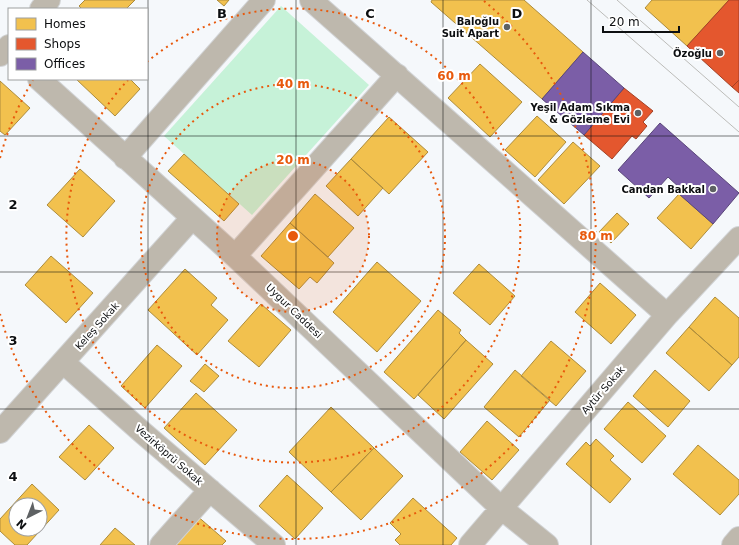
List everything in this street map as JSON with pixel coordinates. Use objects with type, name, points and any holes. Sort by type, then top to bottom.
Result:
[{"type":"street","points":[[42,8],[49,0]]},
{"type":"street","points":[[125,158],[264,0]]},
{"type":"street","points":[[311,0],[667,315]]},
{"type":"street","points":[[235,256],[397,75]]},
{"type":"street","name":"Uygur Caddesi","points":[[40,80],[235,256],[501,508],[547,545]]},
{"type":"street","name":"Keleş Sokak","points":[[0,432],[64,363],[192,218]]},
{"type":"street","name":"Aytür Sokak","points":[[470,545],[667,315],[739,238]]},
{"type":"street","name":"Vezirköprü Sokak","points":[[64,363],[274,545]]},
{"type":"street","points":[[161,545],[210,490]]},
{"type":"street","points":[[733,545],[739,538]]},
{"type":"green space","points":[[281,6],[369,85],[252,215],[164,136]]},
{"type":"building: Homes","points":[[85,0],[135,0],[127,8],[81,8],[79,6]]},
{"type":"building: Homes","points":[[217,0],[229,0],[224,6]]},
{"type":"building: Homes","name":"Baloğlu Suit Apart","points":[[432,0],[524,0],[583,52],[542,99],[431,2]]},
{"type":"building: Homes","points":[[652,0],[729,0],[687,46],[645,8]]},
{"type":"building: Homes","points":[[480,64],[522,102],[490,137],[448,98]]},
{"type":"building: Homes","points":[[77,80],[131,80],[140,89],[115,116]]},
{"type":"building: Homes","points":[[0,81],[30,108],[5,135],[0,131]]},
{"type":"building: Homes","points":[[537,116],[566,142],[535,177],[505,150]]},
{"type":"building: Homes","points":[[389,117],[428,152],[389,194],[351,159]]},
{"type":"building: Homes","points":[[573,142],[600,166],[564,204],[538,180]]},
{"type":"building: Homes","points":[[184,154],[239,204],[224,221],[168,171]]},
{"type":"building: Homes","points":[[351,159],[383,188],[358,216],[326,186]]},
{"type":"building: Homes","points":[[80,169],[115,201],[83,237],[47,205]]},
{"type":"building: Homes","points":[[315,194],[354,228],[328,257],[290,223]]},
{"type":"building: Homes","points":[[679,194],[713,224],[691,249],[657,218]]},
{"type":"building: Homes","points":[[617,213],[629,224],[611,243],[599,232]]},
{"type":"building: Homes","points":[[290,223],[334,263],[317,283],[310,277],[299,289],[261,256]]},
{"type":"building: Homes","points":[[51,256],[93,293],[66,323],[25,285]]},
{"type":"building: Homes","points":[[377,262],[421,301],[377,352],[333,312]]},
{"type":"building: Homes","points":[[479,264],[515,296],[490,325],[453,293]]},
{"type":"building: Homes","points":[[185,269],[217,298],[211,305],[228,320],[197,355],[148,310]]},
{"type":"building: Homes","points":[[600,283],[636,315],[611,344],[575,312]]},
{"type":"building: Homes","points":[[715,297],[739,318],[739,357],[732,365],[689,327]]},
{"type":"building: Homes","points":[[261,304],[291,330],[259,367],[228,341]]},
{"type":"building: Homes","points":[[438,310],[461,330],[459,333],[466,340],[414,399],[384,372]]},
{"type":"building: Homes","points":[[689,327],[732,365],[709,391],[666,353]]},
{"type":"building: Homes","points":[[466,340],[493,364],[444,419],[418,395]]},
{"type":"building: Homes","points":[[551,341],[586,371],[556,406],[521,376]]},
{"type":"building: Homes","points":[[157,345],[182,366],[145,408],[121,386]]},
{"type":"building: Homes","points":[[205,364],[219,376],[204,392],[190,381]]},
{"type":"building: Homes","points":[[515,370],[550,400],[519,437],[484,407]]},
{"type":"building: Homes","points":[[655,370],[690,401],[668,427],[633,396]]},
{"type":"building: Homes","points":[[196,393],[237,430],[205,465],[164,428]]},
{"type":"building: Homes","points":[[628,402],[666,436],[642,463],[604,429]]},
{"type":"building: Homes","points":[[331,407],[374,448],[331,492],[289,452]]},
{"type":"building: Homes","points":[[487,421],[519,450],[492,480],[460,452]]},
{"type":"building: Homes","points":[[89,425],[114,448],[85,480],[59,457]]},
{"type":"building: Homes","points":[[596,439],[614,456],[610,460],[631,479],[610,503],[566,464],[586,442],[590,446]]},
{"type":"building: Homes","points":[[698,445],[739,480],[739,494],[720,515],[673,474]]},
{"type":"building: Homes","points":[[374,448],[403,476],[361,520],[331,492]]},
{"type":"building: Homes","points":[[287,475],[323,508],[295,539],[259,506]]},
{"type":"building: Homes","points":[[32,484],[46,497],[20,497]]},
{"type":"building: Homes","points":[[413,498],[457,538],[451,545],[400,545],[395,540],[401,534],[390,523]]},
{"type":"building: Homes","points":[[48,499],[59,510],[48,522]]},
{"type":"building: Homes","points":[[8,510],[8,537],[34,537],[27,545],[15,545],[0,531],[0,519]]},
{"type":"building: Homes","points":[[195,514],[226,541],[222,545],[168,545]]},
{"type":"building: Homes","points":[[115,528],[135,545],[100,545]]},
{"type":"building: Shops","points":[[729,0],[739,0],[739,80],[732,87],[687,46]]},
{"type":"building: Shops","points":[[739,80],[739,93],[732,87]]},
{"type":"building: Shops","points":[[624,88],[653,111],[643,122],[647,126],[636,139],[632,136],[612,159],[584,135]]},
{"type":"building: Offices","points":[[583,52],[624,88],[584,135],[542,99]]},
{"type":"building: Offices","points":[[660,123],[739,193],[713,224],[679,194],[682,190],[668,177],[649,198],[618,170]]},
{"type":"tram line","points":[[587,0],[739,132]]},
{"type":"tram line","points":[[617,0],[739,107]]},
{"type":"place","name":"Baloğlu Suit Apart","points":[[507,27]]},
{"type":"place","name":"Özoğlu","points":[[720,53]]},
{"type":"place","name":"Yeşil Adam Sıkma & Gözleme Evi","points":[[638,113]]},
{"type":"place","name":"Candan Bakkal","points":[[713,189]]}]
